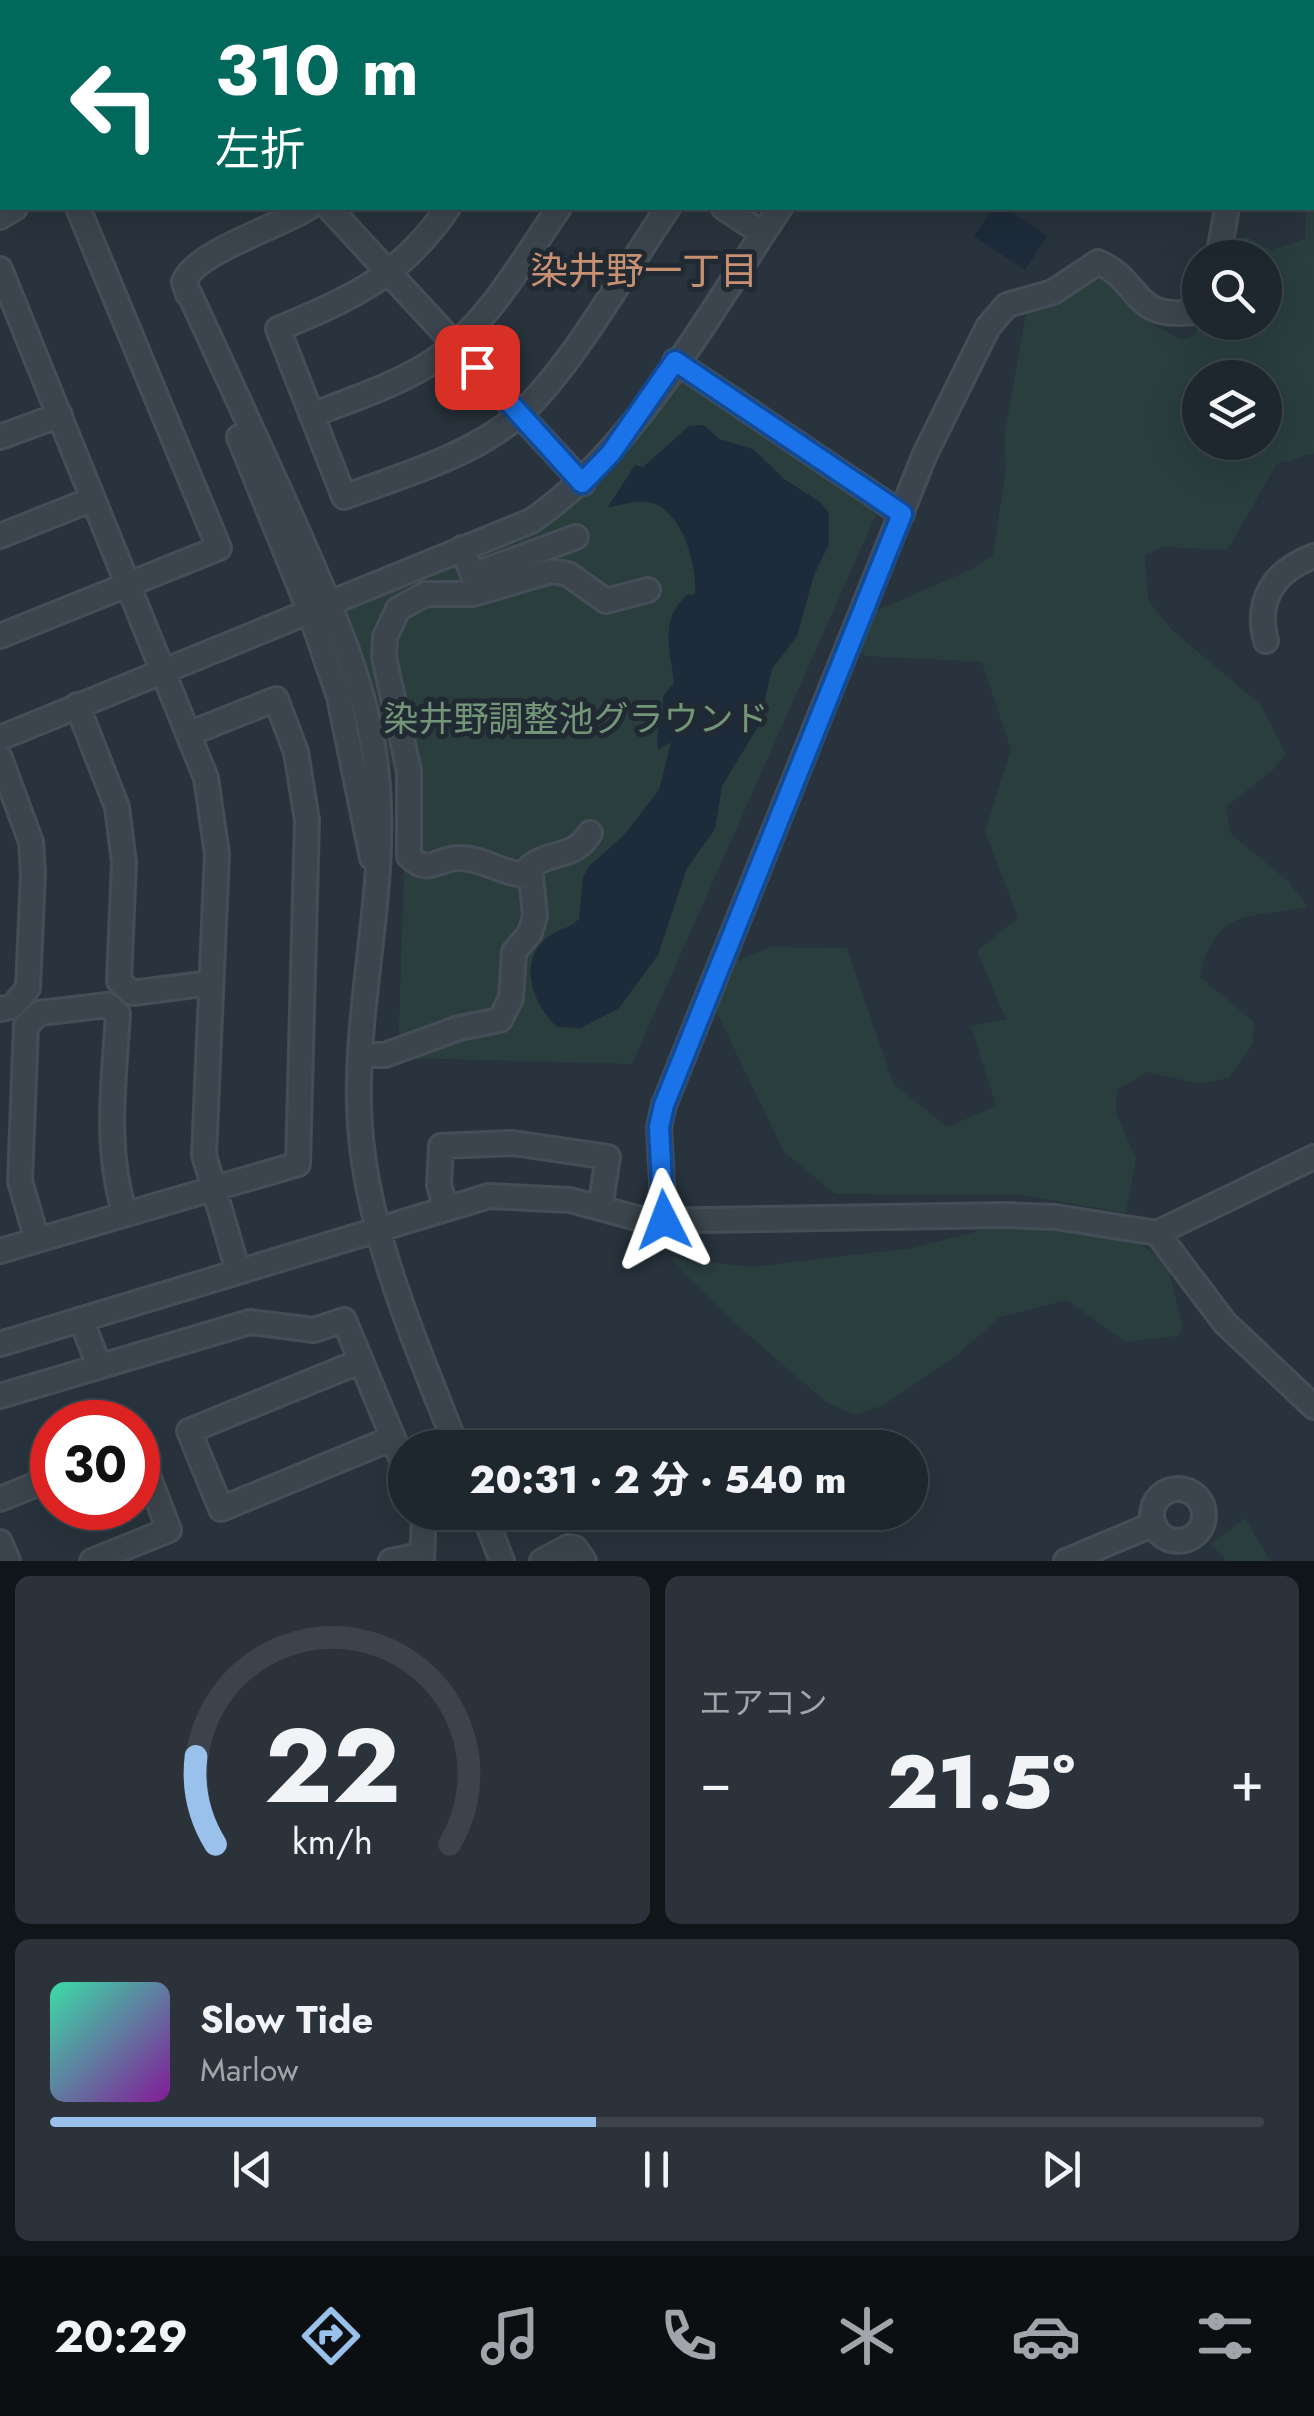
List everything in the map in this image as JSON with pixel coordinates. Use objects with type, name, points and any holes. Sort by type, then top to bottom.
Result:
[{"type":"street","points":[[0,636],[219,548],[79,210]]},
{"type":"street","points":[[305,210],[278,227],[198,261],[184,282],[235,426],[320,608],[362,824],[377,875],[359,1109],[378,1230],[397,1295],[451,1430]]},
{"type":"street","points":[[332,210],[582,483]]},
{"type":"street","points":[[447,210],[423,244],[392,274],[347,300],[278,330],[344,497],[460,453],[520,414],[555,372],[667,210]]},
{"type":"street","points":[[312,415],[407,376],[456,344],[490,308],[558,210]]},
{"type":"street","points":[[727,210],[762,234]]},
{"type":"street","points":[[0,738],[530,521],[582,483],[611,453],[779,210]]},
{"type":"street","points":[[1221,240],[1227,210]]},
{"type":"street","points":[[664,1220],[659,1127],[664,1105],[936,429],[988,327],[1007,306],[1054,292],[1098,262],[1110,267],[1140,302],[1170,316],[1182,314]]},
{"type":"street","points":[[0,269],[206,778],[217,854],[204,1154],[238,1271]]},
{"type":"street","points":[[0,335],[23,326]]},
{"type":"street","points":[[675,361],[902,514]]},
{"type":"street","points":[[0,437],[60,415]]},
{"type":"street","points":[[0,536],[93,498]]},
{"type":"street","points":[[462,548],[473,575],[576,537]]},
{"type":"street","points":[[1266,641],[1260,617],[1273,585],[1285,570],[1314,556]]},
{"type":"street","points":[[530,876],[502,872],[460,858],[430,868],[409,856],[409,771],[384,657],[390,620],[398,609],[426,594],[473,594],[551,571],[568,574],[606,601],[648,590]]},
{"type":"street","points":[[0,1251],[298,1164],[308,834],[296,752],[276,699],[191,733]]},
{"type":"street","points":[[77,705],[117,808],[124,862],[119,980],[132,993],[210,983]]},
{"type":"street","points":[[0,758],[31,842],[33,873],[28,988],[12,1007],[0,1009]]},
{"type":"street","points":[[362,1056],[385,1055],[460,1028],[500,1020],[510,998],[514,952],[530,933],[535,916],[530,867],[540,858],[570,854],[590,833]]},
{"type":"street","points":[[37,1240],[20,1181],[26,1026],[39,1013],[108,1005],[118,1014],[111,1147],[112,1174],[125,1214]]},
{"type":"street","points":[[446,1209],[440,1185],[441,1146],[513,1143],[608,1158],[600,1208]]},
{"type":"street","points":[[0,1344],[489,1196],[546,1196],[648,1221],[1006,1215],[1056,1217],[1157,1233],[1314,1157]]},
{"type":"street","points":[[1157,1233],[1225,1323],[1314,1407]]},
{"type":"street","points":[[81,1319],[99,1366]]},
{"type":"street","points":[[0,1396],[250,1322],[314,1330],[344,1320],[390,1430]]},
{"type":"street","points":[[361,1360],[189,1430],[221,1509],[388,1440]]},
{"type":"street","points":[[0,1499],[30,1487]]},
{"type":"street","points":[[92,1561],[169,1530],[160,1506]]},
{"type":"street","points":[[1066,1561],[1154,1524]]},
{"type":"street","points":[[391,1561],[421,1558],[423,1530]]},
{"type":"street","points":[[490,1530],[502,1561]]},
{"type":"street","points":[[0,1542],[8,1561]]},
{"type":"street","points":[[542,1561],[568,1547],[575,1548],[584,1561]]},
{"type":"green space","points":[[1314,210],[1314,453],[1277,464],[1227,550],[1164,547],[1145,555],[1148,600],[1171,629],[1261,705],[1286,754],[1274,769],[1226,807],[1231,834],[1288,881],[1308,907],[1251,916],[1225,927],[1206,955],[1200,977],[1255,1023],[1252,1045],[1229,1078],[1199,1084],[1147,1072],[1117,1090],[1116,1113],[1136,1158],[1126,1213],[1020,1195],[835,1194],[784,1152],[717,1013],[719,978],[734,962],[771,947],[847,948],[893,1083],[947,1127],[996,1106],[971,1026],[1006,1019],[977,951],[1018,918],[985,831],[1011,750],[982,662],[864,656],[856,646],[862,617],[970,570],[993,555],[1006,469],[1004,438],[1026,314],[1098,272],[1149,322],[1181,340],[1282,340],[1282,247],[1305,239],[1306,212]]},
{"type":"green space","name":"染井野調整池グラウンド","points":[[683,381],[878,510],[632,1064],[398,1058],[404,869],[398,785],[341,611],[466,559],[593,484],[667,387]]},
{"type":"green space","points":[[1104,1215],[1167,1264],[1183,1328],[1178,1336],[1126,1342],[1067,1300],[1000,1317],[957,1355],[881,1407],[855,1415],[827,1403],[736,1324],[670,1258],[752,1267],[913,1248],[1016,1221]]},
{"type":"green space","points":[[1245,1518],[1271,1561],[1227,1561],[1211,1544]]},
{"type":"water","points":[[992,210],[1008,210],[1047,236],[1025,270],[974,236]]},
{"type":"water","points":[[704,425],[719,439],[753,449],[784,479],[820,502],[829,513],[829,544],[814,575],[797,636],[772,669],[759,725],[722,786],[715,829],[687,868],[658,955],[619,1008],[581,1028],[557,1027],[539,1004],[531,964],[544,940],[579,919],[583,878],[589,866],[624,835],[659,790],[671,742],[658,750],[663,696],[674,683],[669,626],[678,605],[687,595],[695,594],[690,554],[670,515],[647,502],[608,507],[635,465],[643,467],[689,426]]},
{"type":"district","name":"染井野一丁目","points":[[644,270]]},
{"type":"route","points":[[477,367],[582,483],[611,453],[675,361],[902,514],[664,1105],[659,1127],[664,1220]]}]
